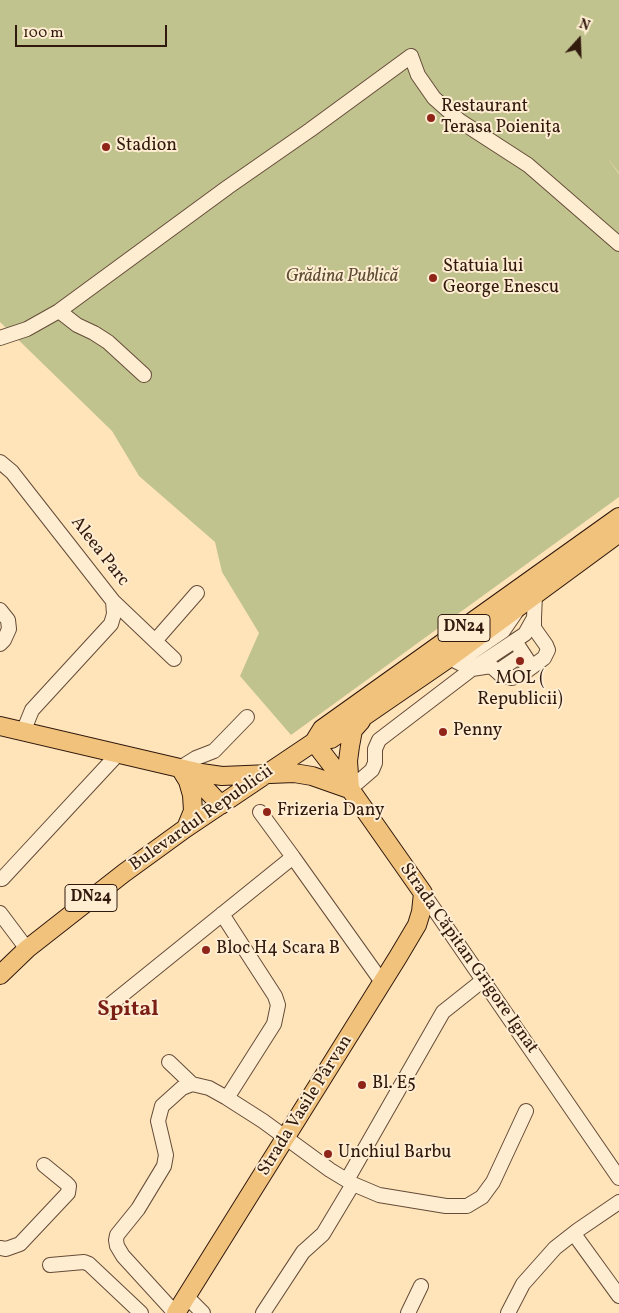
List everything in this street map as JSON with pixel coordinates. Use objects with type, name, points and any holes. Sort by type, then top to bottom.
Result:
[{"type":"main road","name":"Bulevardul Republicii","points":[[0,975],[27,949],[124,873],[186,828],[314,742],[322,729],[619,517]]},
{"type":"main road","name":"Bulevardul Republicii","points":[[314,742],[331,740],[449,658],[619,534]]},
{"type":"main road","points":[[0,726],[201,774],[222,776],[294,773],[312,776],[350,789],[348,761],[350,746],[354,730],[364,716]]},
{"type":"main road","name":"Strada Căpitan Grigore Ignat","points":[[314,742],[350,789],[423,894]]},
{"type":"main road","points":[[180,768],[202,784],[221,805]]},
{"type":"main road","points":[[180,768],[188,781],[192,795],[193,810],[186,828]]},
{"type":"main road","name":"Strada Vasile Pârvan","points":[[176,1313],[417,925],[423,894]]},
{"type":"street","points":[[0,338],[27,329],[59,311],[410,56],[418,75],[434,98],[460,121],[528,165],[619,244]]},
{"type":"street","points":[[59,311],[77,325],[108,342],[144,375]]},
{"type":"street","name":"Aleea Parc","points":[[0,462],[12,472],[113,601],[174,659]]},
{"type":"street","points":[[155,641],[197,593]]},
{"type":"street","points":[[449,658],[472,669],[491,666],[506,678],[521,675],[532,667],[544,658],[548,650],[534,628],[535,595]]},
{"type":"street","points":[[23,732],[32,710],[111,624],[114,614],[113,601]]},
{"type":"street","points":[[0,610],[8,620],[9,629],[0,644]]},
{"type":"street","points":[[350,789],[372,770],[375,763],[375,749],[378,740],[472,669],[525,634],[534,618]]},
{"type":"street","points":[[515,641],[532,667]]},
{"type":"street","points":[[498,671],[523,654]]},
{"type":"street","points":[[180,768],[196,758],[214,751],[247,717]]},
{"type":"street","points":[[1,878],[118,754]]},
{"type":"street","points":[[260,812],[382,982]]},
{"type":"street","points":[[106,1008],[293,857]]},
{"type":"street","name":"Strada Căpitan Grigore Ignat","points":[[423,894],[619,1178]]},
{"type":"street","points":[[0,913],[27,949]]},
{"type":"street","points":[[222,914],[275,996],[278,1005],[274,1024],[226,1098]]},
{"type":"street","points":[[263,1313],[303,1252],[323,1234],[443,1012],[482,981]]},
{"type":"street","points":[[170,1062],[192,1084],[209,1088],[226,1098],[350,1182],[379,1195],[446,1206],[467,1206],[482,1197],[493,1182],[526,1111]]},
{"type":"street","points":[[176,1313],[123,1256],[116,1240],[117,1235],[138,1209],[164,1166],[166,1155],[158,1120],[162,1106],[182,1088],[192,1084]]},
{"type":"street","points":[[0,1248],[6,1249],[20,1244],[68,1193],[69,1186],[44,1165]]},
{"type":"street","points":[[508,1313],[531,1274],[555,1248],[619,1202]]},
{"type":"street","points":[[574,1234],[619,1296]]},
{"type":"street","points":[[50,1266],[84,1262],[89,1264],[141,1313]]},
{"type":"street","points":[[408,1313],[421,1286]]},
{"type":"street","points":[[186,1296],[203,1313]]},
{"type":"green space","name":"Grădina Publică","points":[[0,0],[619,0],[619,173],[606,156],[619,174],[619,497],[291,735],[240,676],[259,633],[222,572],[215,542],[139,476],[112,431],[0,322]]},
{"type":"place","name":"Restaurant Terasa Poienița","points":[[431,118]]},
{"type":"place","name":"Stadion","points":[[106,147]]},
{"type":"place","name":"Statuia lui George Enescu","points":[[433,278]]},
{"type":"place","name":"MOL ( Republicii)","points":[[520,661]]},
{"type":"place","name":"Penny","points":[[443,732]]},
{"type":"place","name":"Frizeria Dany","points":[[267,812]]},
{"type":"place","name":"Bloc H4 Scara B","points":[[206,950]]},
{"type":"place","name":"Bl. E5","points":[[362,1085]]},
{"type":"place","name":"Unchiul Barbu","points":[[328,1154]]},
{"type":"district","name":"Spital","points":[[128,1011]]}]
